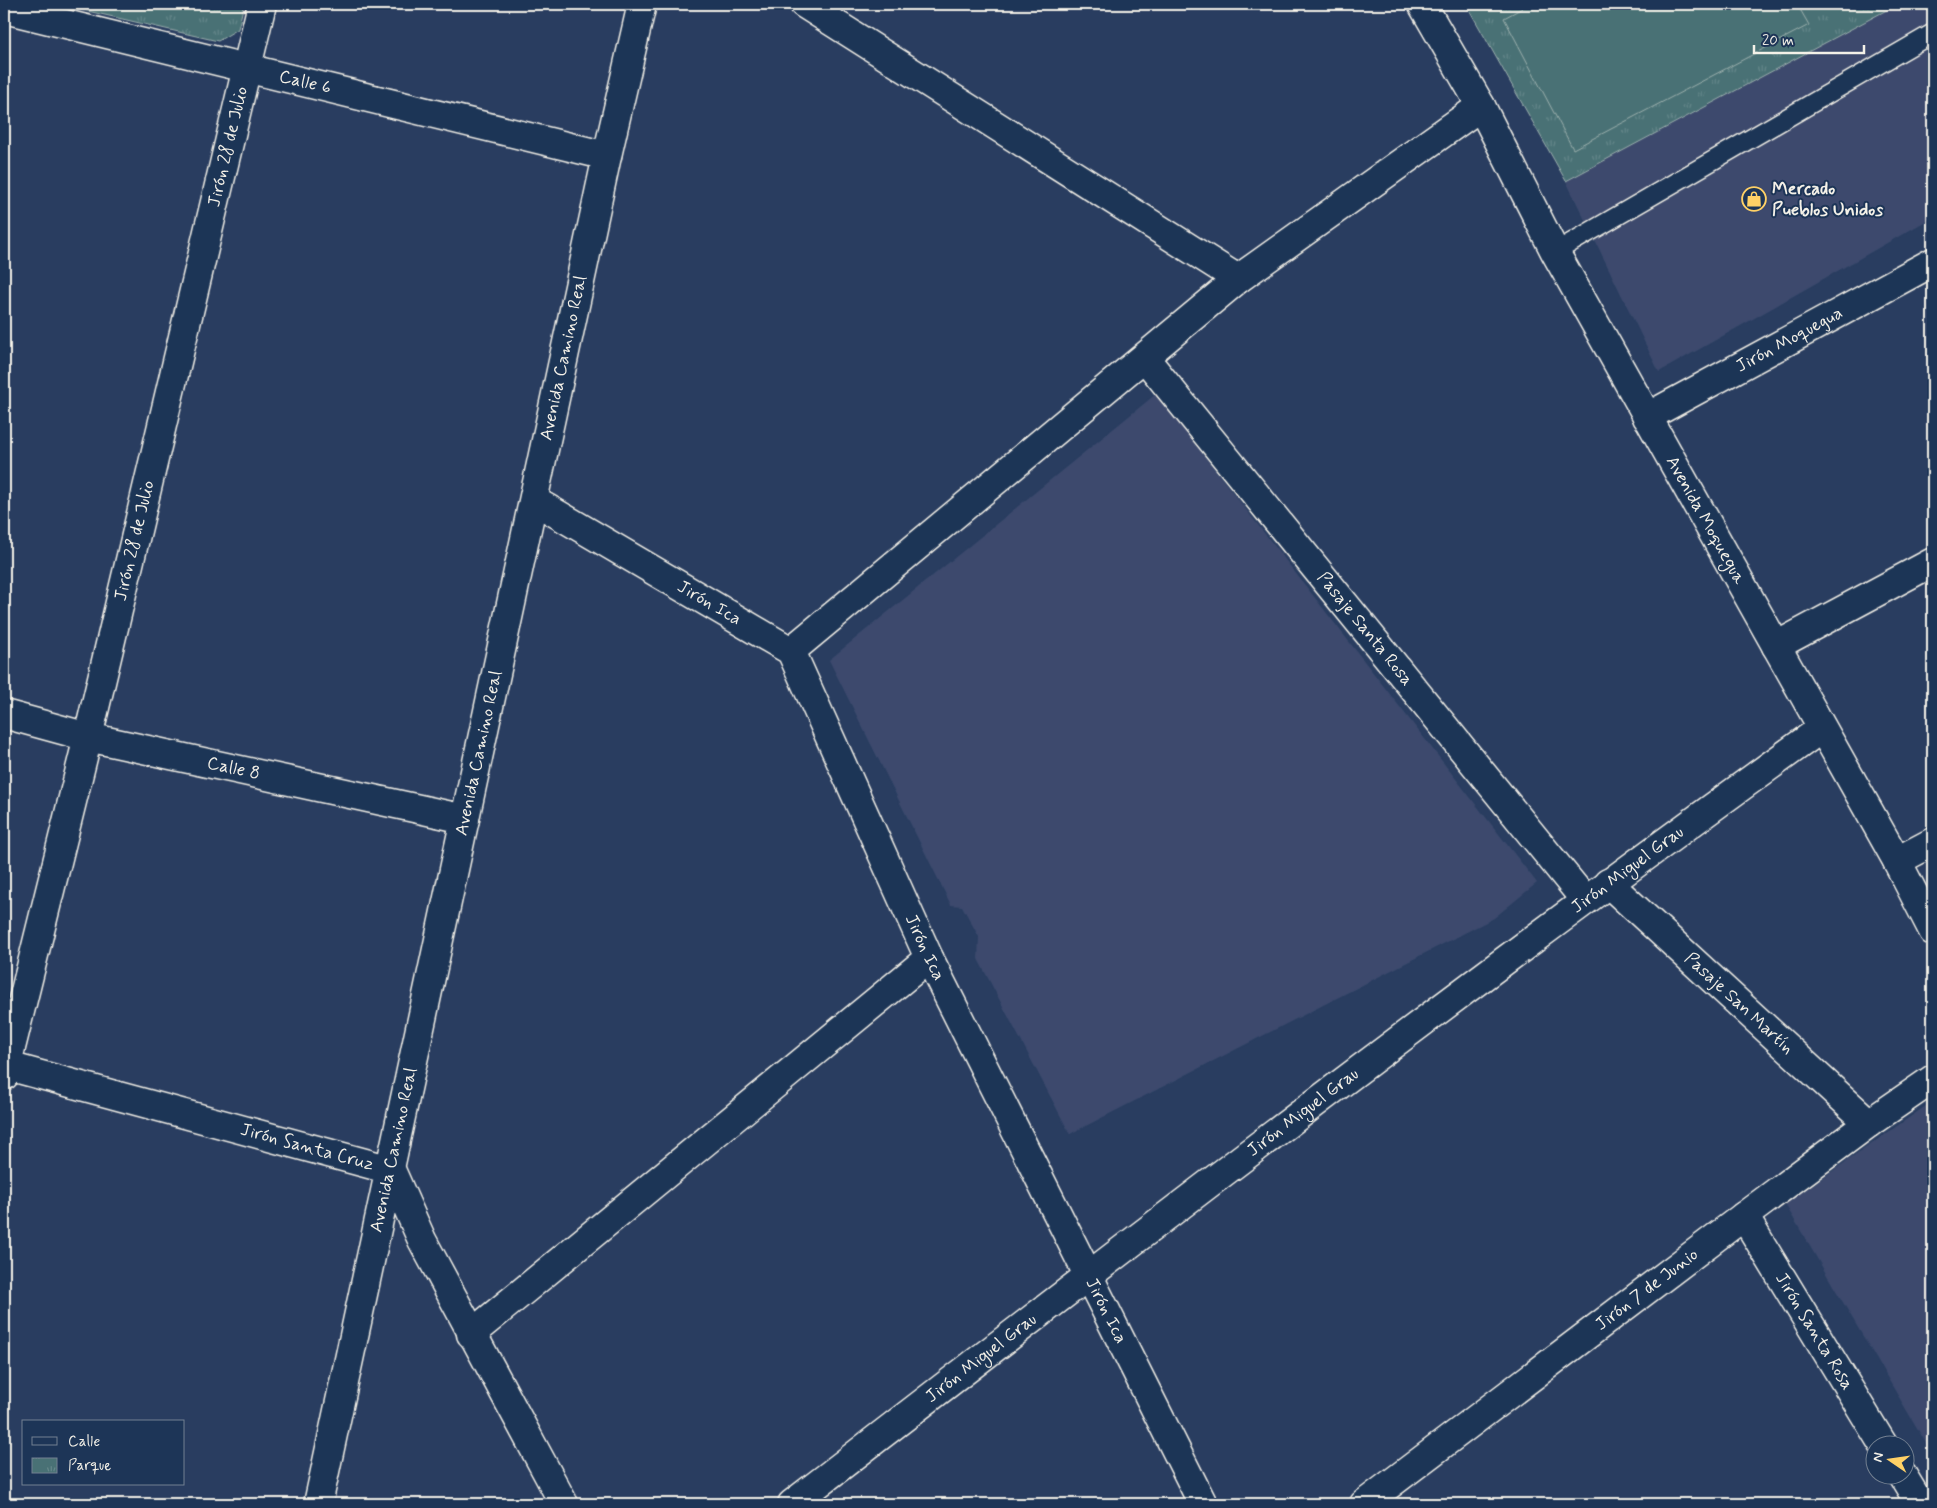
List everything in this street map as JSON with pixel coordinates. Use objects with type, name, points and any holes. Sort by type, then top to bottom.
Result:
[{"type":"street","name":"Jirón 28 de Julio","points":[[4,1069],[88,737],[262,4]]},
{"type":"street","name":"Avenida Camino Real","points":[[318,1504],[535,501],[607,156],[642,4]]},
{"type":"street","points":[[804,4],[1238,279]]},
{"type":"street","name":"Avenida Moquegua","points":[[1408,4],[1425,18],[1481,106]]},
{"type":"street","name":"Avenida Moquegua","points":[[1422,4],[1481,106],[1555,252],[1821,729],[1897,861],[1933,931]]},
{"type":"street","name":"Calle 6","points":[[4,9],[607,156]]},
{"type":"street","points":[[791,651],[1238,279],[1481,106]]},
{"type":"street","name":"Jirón Moquegua","points":[[1647,417],[1933,262]]},
{"type":"street","name":"Pasaje Santa Rosa","points":[[1145,358],[1585,900]]},
{"type":"street","name":"Jirón Ica","points":[[535,501],[791,651],[929,958],[1203,1504]]},
{"type":"street","points":[[1776,646],[1933,562]]},
{"type":"street","name":"Calle 8","points":[[4,714],[88,737],[465,820]]},
{"type":"street","name":"Jirón Miguel Grau","points":[[792,1504],[1088,1275],[1585,900],[1821,729]]},
{"type":"street","points":[[1897,861],[1933,842]]},
{"type":"street","name":"Pasaje San Martín","points":[[1608,883],[1869,1123]]},
{"type":"street","points":[[471,1334],[929,958]]},
{"type":"street","name":"Jirón Santa Cruz","points":[[4,1069],[391,1170],[422,1240],[564,1504]]},
{"type":"street","name":"Jirón 7 de Junio","points":[[1364,1504],[1744,1216],[1869,1123],[1933,1079]]},
{"type":"street","name":"Jirón Santa Rosa","points":[[1744,1216],[1878,1436]]},
{"type":"street","points":[[1908,1486],[1920,1504]]},
{"type":"lane","points":[[1555,252],[1933,33]]},
{"type":"shaded area","name":"Mercado Pueblos Unidos","points":[[1898,4],[1933,4],[1933,217],[1659,372],[1566,181]]},
{"type":"shaded area","points":[[1156,394],[1537,883],[1494,918],[1070,1134],[978,959],[979,937],[962,906],[951,905],[829,660]]},
{"type":"shaded area","points":[[1933,1101],[1933,1455],[1785,1204]]},
{"type":"green space","points":[[57,4],[244,4],[238,29],[218,41]]},
{"type":"green space","points":[[1466,4],[1898,4],[1566,181]]},
{"type":"green space","points":[[1530,4],[1797,4],[1809,25],[1573,149],[1504,18]]},
{"type":"place","name":"Mercado Pueblos Unidos","points":[[1754,199]]}]
